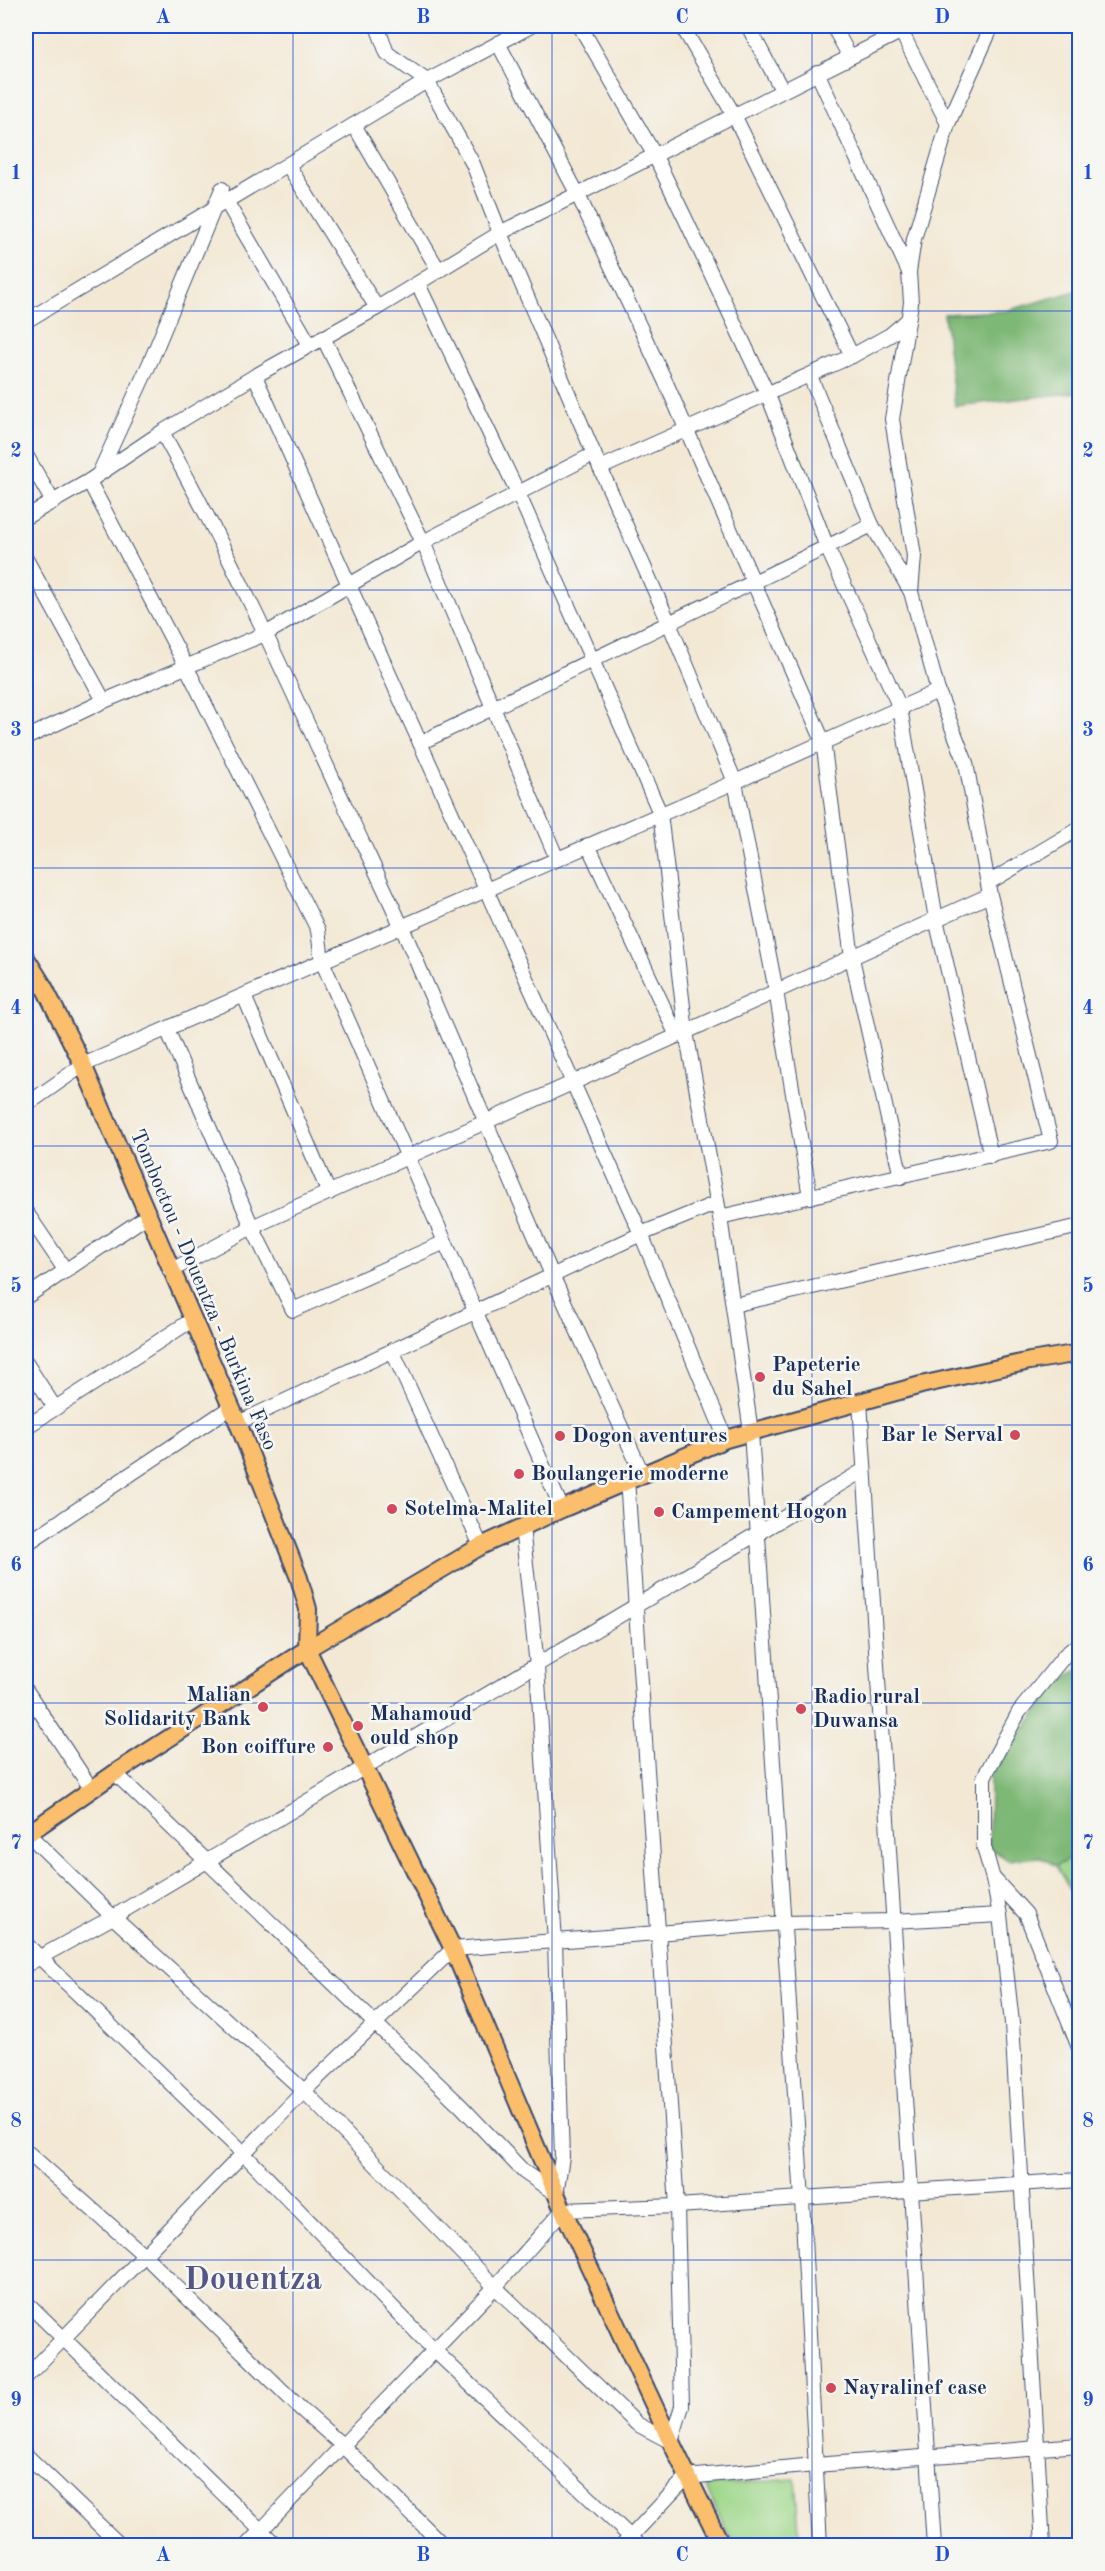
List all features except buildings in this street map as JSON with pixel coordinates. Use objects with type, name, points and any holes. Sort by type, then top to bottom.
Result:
[{"type":"main road","name":"Tomboctou - Douentza - Burkina Faso","points":[[26,958],[44,987],[83,1065],[170,1271],[238,1423],[299,1578],[308,1609],[308,1649]]},
{"type":"main road","points":[[27,1835],[115,1773],[308,1649],[481,1546],[522,1527],[635,1476],[726,1439],[860,1402],[997,1368],[1079,1352]]},
{"type":"main road","points":[[308,1649],[453,1949],[563,2210],[670,2442],[722,2546]]},
{"type":"street","points":[[377,26],[387,53],[427,81],[473,164],[500,233],[669,623],[735,782],[776,991],[810,1197]]},
{"type":"street","points":[[94,477],[152,358],[212,210],[224,195],[288,165],[427,81],[531,26]]},
{"type":"street","points":[[580,26],[655,156],[768,395],[827,547],[900,708],[936,919],[991,1156]]},
{"type":"street","points":[[682,26],[734,115],[852,356]]},
{"type":"street","points":[[748,26],[782,90]]},
{"type":"street","points":[[833,26],[849,55]]},
{"type":"street","points":[[910,592],[914,556],[892,419],[911,303],[909,272],[914,239],[948,124],[992,26]]},
{"type":"street","points":[[26,517],[255,376],[377,308],[500,233],[655,156],[849,55],[907,28],[948,124]]},
{"type":"street","points":[[498,43],[578,195],[687,431],[823,741],[852,958],[901,1177]]},
{"type":"street","points":[[818,72],[909,272]]},
{"type":"street","points":[[354,125],[439,271]]},
{"type":"street","points":[[288,165],[377,308]]},
{"type":"street","points":[[224,195],[310,345]]},
{"type":"street","points":[[26,321],[212,210]]},
{"type":"street","points":[[418,284],[518,493],[660,813],[682,1034],[718,1210],[751,1432],[802,2199],[820,2546]]},
{"type":"street","points":[[600,468],[852,356],[890,335],[908,320]]},
{"type":"street","points":[[323,338],[423,542],[557,859]]},
{"type":"street","points":[[255,376],[641,1234],[726,1439]]},
{"type":"street","points":[[238,1423],[641,1234],[718,1210],[810,1197],[1051,1141],[989,889],[966,763],[938,691],[910,592],[872,525],[810,376]]},
{"type":"street","points":[[27,1835],[113,1917],[304,2091],[495,2286],[637,2424],[670,2442],[682,2406],[676,2206],[636,1607],[635,1476],[403,926],[370,860],[267,633],[197,495],[162,432]]},
{"type":"street","points":[[26,454],[52,502]]},
{"type":"street","points":[[26,738],[104,701],[267,633],[423,542],[594,454]]},
{"type":"street","points":[[94,477],[318,930],[322,961],[562,1509]]},
{"type":"street","points":[[420,743],[872,525]]},
{"type":"street","points":[[26,559],[104,701]]},
{"type":"street","points":[[26,1105],[83,1065],[735,782],[938,691]]},
{"type":"street","points":[[170,1271],[252,1227],[936,919],[989,889],[1080,828]]},
{"type":"street","points":[[588,845],[682,1034]]},
{"type":"street","points":[[244,996],[330,1193]]},
{"type":"street","points":[[167,1029],[252,1227],[293,1310],[445,1242]]},
{"type":"street","points":[[26,1212],[66,1270]]},
{"type":"street","points":[[26,1297],[147,1216]]},
{"type":"street","points":[[733,1305],[1080,1226]]},
{"type":"street","points":[[26,1427],[192,1320]]},
{"type":"street","points":[[392,1350],[481,1546]]},
{"type":"street","points":[[26,1363],[55,1408]]},
{"type":"street","points":[[860,1402],[934,2546]]},
{"type":"street","points":[[26,1544],[231,1407]]},
{"type":"street","points":[[26,1965],[113,1917],[864,1470]]},
{"type":"street","points":[[115,1773],[376,2023],[461,2106],[524,2172],[556,2194],[562,2157],[555,1942],[537,1666],[522,1527]]},
{"type":"street","points":[[1044,2546],[1036,2448],[1012,2023],[1000,1915],[984,1847],[984,1777],[1019,1712],[1065,1655],[1080,1643]]},
{"type":"street","points":[[26,1690],[92,1790]]},
{"type":"street","points":[[993,1879],[1026,1914],[1080,2050]]},
{"type":"street","points":[[26,2377],[304,2091],[453,1949],[659,1935],[783,1923],[893,1921],[1000,1915]]},
{"type":"street","points":[[26,1944],[244,2154],[434,2349],[631,2542],[687,2477],[1080,2445]]},
{"type":"street","points":[[26,2151],[144,2255],[444,2546]]},
{"type":"street","points":[[246,2546],[495,2286],[563,2210],[802,2199],[1080,2180]]},
{"type":"street","points":[[26,2302],[277,2546]]},
{"type":"street","points":[[26,2456],[121,2546]]},
{"type":"green space","points":[[1079,290],[1079,392],[955,406],[944,314],[1006,311]]},
{"type":"green space","points":[[1079,1668],[1079,1854],[1056,1866],[1040,1857],[1008,1860],[989,1847],[990,1776],[1058,1684]]},
{"type":"green space","points":[[1079,1854],[1079,1907],[1056,1866]]},
{"type":"green space","points":[[795,2479],[800,2545],[734,2545],[705,2486]]},
{"type":"place","name":"Papeterie du Sahel","points":[[760,1377]]},
{"type":"place","name":"Bar le Serval","points":[[1015,1435]]},
{"type":"place","name":"Dogon aventures","points":[[560,1436]]},
{"type":"place","name":"Boulangerie moderne","points":[[519,1474]]},
{"type":"place","name":"Sotelma-Malitel","points":[[392,1509]]},
{"type":"place","name":"Campement Hogon","points":[[659,1512]]},
{"type":"place","name":"Malian Solidarity Bank","points":[[263,1707]]},
{"type":"place","name":"Radio rural Duwansa","points":[[801,1709]]},
{"type":"place","name":"Mahamoud ould shop","points":[[358,1726]]},
{"type":"place","name":"Bon coiffure","points":[[328,1747]]},
{"type":"place","name":"Nayralinef case","points":[[831,2388]]},
{"type":"district","name":"Douentza","points":[[253,2280]]}]
